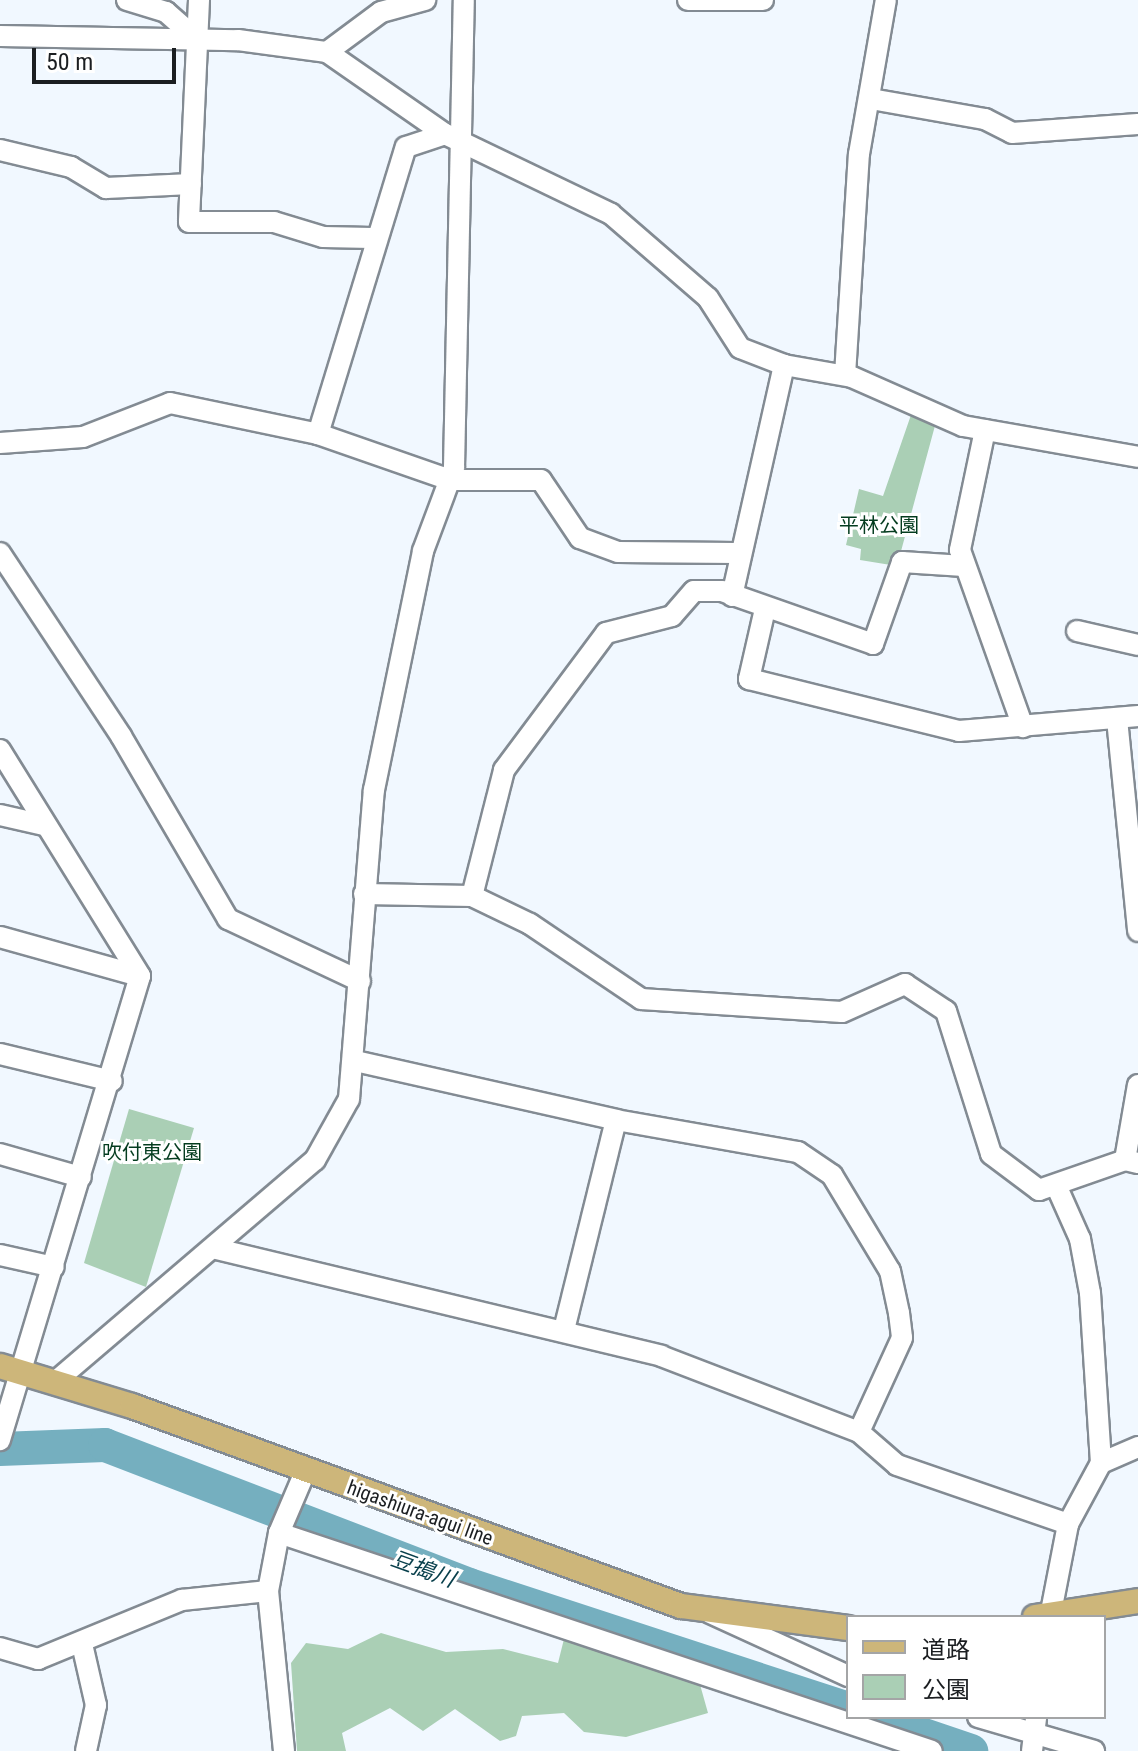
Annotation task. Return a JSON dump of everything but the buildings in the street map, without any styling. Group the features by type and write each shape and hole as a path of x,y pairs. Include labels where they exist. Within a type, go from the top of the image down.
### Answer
{"main road":[{"name":"higashiura-agui line","path":"10,1372 56,1381 303,1479 704,1611 846,1628"},
{"path":"1051,1615 1138,1601"}],"street":[{"path":"127,0 166,12 199,41"},
{"path":"199,0 189,222 274,222 323,237 372,238"},
{"path":"327,52 381,12 425,0"},
{"path":"56,1381 217,1249 330,1141 355,1061 364,894 395,685 423,551 450,480 466,145 464,0"},
{"path":"688,0 763,0"},
{"path":"845,375 859,154 886,0"},
{"path":"0,36 199,41 327,52 445,134 611,214 708,298 740,348 784,365 845,375 985,430 1138,457"},
{"path":"871,99 985,119 1012,133 1138,124"},
{"path":"318,434 372,238 406,147 445,134"},
{"path":"0,150 71,167 106,188 191,184"},
{"path":"732,596 736,553 784,365"},
{"path":"0,443 83,437 170,403 318,434 450,480 541,480 580,538 618,552 736,553"},
{"path":"985,430 963,525 964,566 1023,727"},
{"path":"0,553 121,736 228,919 360,981"},
{"path":"472,896 504,770 606,633 672,616 694,591 732,596 873,644 902,562 964,566"},
{"path":"765,609 749,679 959,731 1138,716"},
{"path":"1077,631 1138,645"},
{"path":"1117,719 1138,931"},
{"path":"0,750 140,976 112,1081 54,1267 10,1372 0,1440"},
{"path":"0,815 44,825"},
{"path":"364,894 472,896 530,924 641,999 842,1012 905,984 946,1011 991,1154 1039,1190 1131,1162 1138,1085"},
{"path":"0,937 140,976"},
{"path":"0,1054 112,1081"},
{"path":"355,1061 616,1120 798,1152 847,1191 890,1271 902,1338 859,1432"},
{"path":"564,1330 616,1120"},
{"path":"0,1154 81,1177"},
{"path":"1045,1615 1068,1524 1101,1463 1092,1306 1080,1239 1056,1185"},
{"path":"217,1249 564,1330 661,1356 859,1432 897,1465 1068,1524"},
{"path":"0,1255 54,1267"},
{"path":"1101,1463 1138,1447"},
{"path":"284,1751 268,1591 279,1533 303,1479"},
{"path":"279,1533 932,1751"},
{"path":"0,1648 38,1659 82,1644 182,1600 268,1591"},
{"path":"704,1611 846,1675"},
{"path":"82,1644 96,1705 86,1751"},
{"path":"985,1719 1094,1751"}],"green space":[{"name":"平林公園","path":"912,412 936,422 897,566 860,560 861,549 846,545 859,489 883,496"},
{"name":"吹付東公園","path":"129,1109 194,1128 146,1287 84,1263"},
{"path":"381,1633 446,1652 503,1649 558,1663 564,1639 699,1681 708,1713 626,1737 584,1732 564,1713 522,1716 516,1736 500,1741 455,1709 423,1731 390,1708 342,1733 346,1751 297,1751 291,1663 306,1643 348,1649"}],"waterway":[{"name":"豆搗川","path":"0,1449 105,1445 469,1585 846,1708"},
{"name":"豆搗川","path":"877,1719 971,1751"}]}
